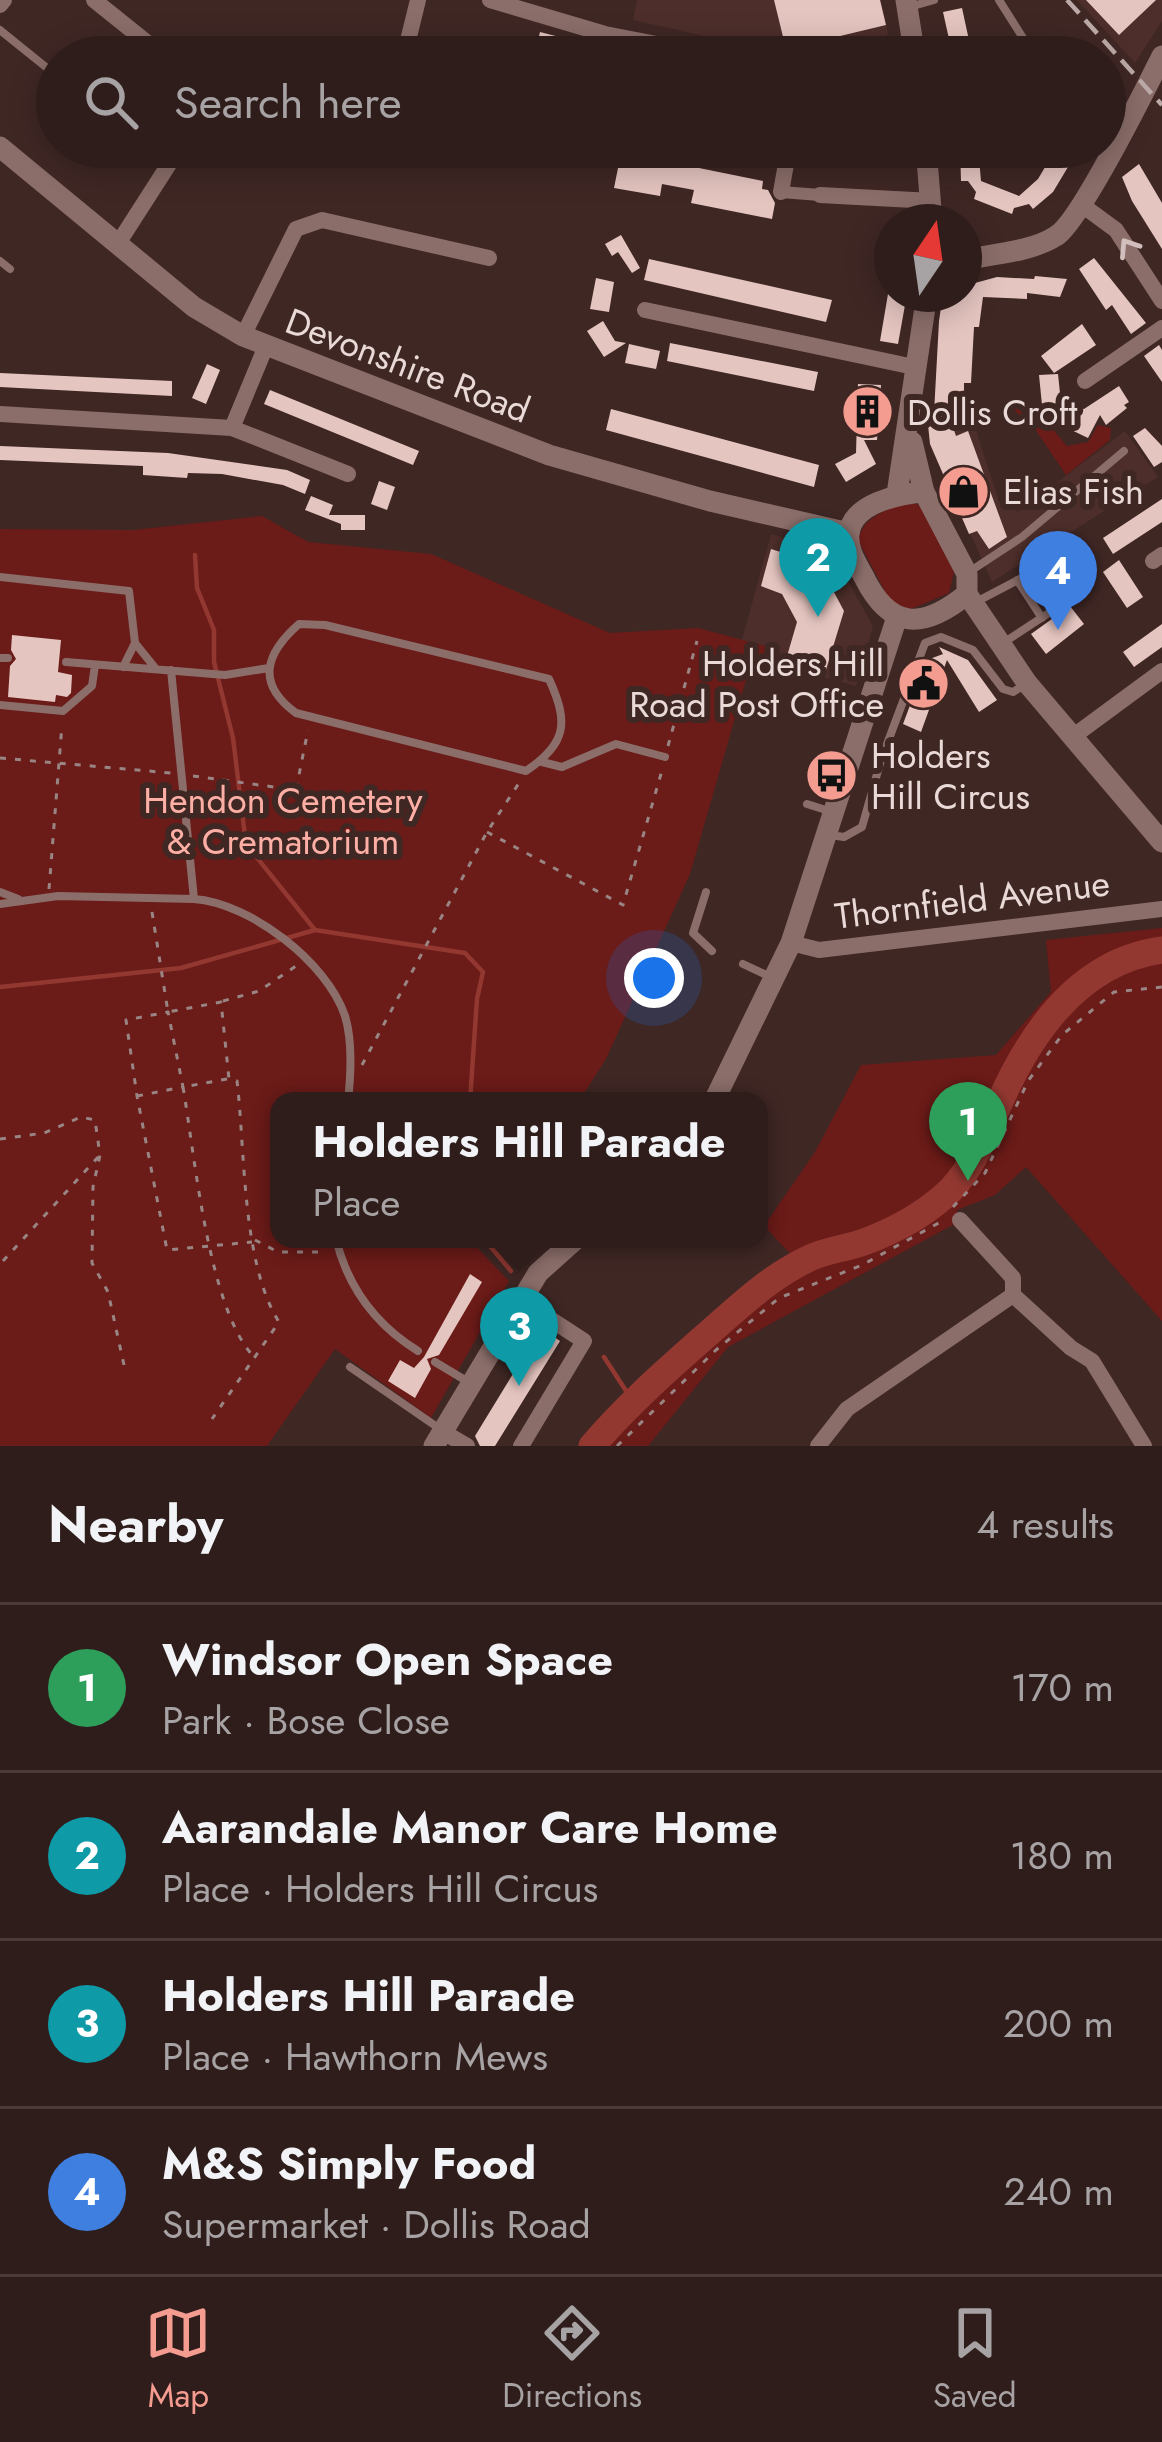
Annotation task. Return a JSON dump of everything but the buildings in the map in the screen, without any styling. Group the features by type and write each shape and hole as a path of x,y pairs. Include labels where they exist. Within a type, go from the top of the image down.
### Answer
{"main road":[{"path":"907,3 912,36"},
{"path":"1126,114 1162,56"},
{"name":"Devonshire Road","path":"0,147 194,307 244,336 550,455 710,501 849,533"},
{"path":"928,168 931,204"},
{"path":"982,256 1059,235 1082,205 1098,168"},
{"path":"897,494 924,312"},
{"path":"907,424 924,492 1000,645 1071,739 1162,842"},
{"path":"924,492 897,494 861,512 849,533 850,549 876,602 897,617 911,620 927,615 969,590"},
{"path":"718,1092 791,943 897,617"},
{"path":"439,1439 538,1273 566,1248"}],"street":[{"path":"94,0 139,36"},
{"path":"409,36 418,0"},
{"path":"490,0 615,36"},
{"path":"119,242 167,168"},
{"path":"785,168 782,192 879,204"},
{"path":"1082,205 1116,230 1162,301"},
{"path":"244,336 296,229 308,222 322,220 489,258"},
{"path":"645,310 914,367"},
{"path":"1085,381 1162,328"},
{"path":"232,428 266,346"},
{"path":"0,414 232,428 348,474"},
{"path":"1071,739 1162,671"},
{"name":"Thornfield Avenue","path":"791,943 820,950 1162,909"},
{"path":"960,1220 1013,1278 1013,1295 1071,1348 1093,1361 1144,1446"},
{"path":"818,1446 847,1409 1013,1295"},
{"path":"521,1300 584,1341 521,1446"},
{"path":"439,1439 467,1446"}],"lane":[{"path":"907,3 934,0"},
{"path":"998,0 1021,36"},
{"path":"0,30 36,59"},
{"path":"0,261 10,269"},
{"path":"969,590 1022,537 1124,451"},
{"path":"969,590 1017,580 1035,571 1049,574 1063,602 1000,645"},
{"path":"0,577 129,591 135,643 156,670"},
{"path":"1017,580 1042,618"},
{"path":"299,624 325,625 549,679 560,702 561,734 556,747 540,761 526,772 296,713 281,703 269,668 280,641 299,624"},
{"path":"807,804 844,837 862,827 881,760 925,644 941,637 973,650 1003,689 1013,692 1027,683"},
{"path":"123,667 135,643"},
{"path":"66,662 226,675 269,668"},
{"path":"0,705 64,711 92,686 95,664"},
{"path":"171,670 194,899"},
{"path":"840,711 865,718"},
{"path":"540,761 562,767 616,744 665,758"},
{"path":"0,892 19,900"},
{"path":"706,892 693,933 712,950"},
{"path":"0,904 49,897 194,899 254,919 304,958 331,989 344,1014 349,1039 349,1092"},
{"path":"742,964 774,979"},
{"path":"339,1248 355,1289 374,1317 418,1351"},
{"path":"435,1362 471,1384"},
{"path":"350,1367 439,1439"}],"path":[{"path":"487,832 623,905 697,641"},
{"path":"49,897 64,711"},
{"path":"350,1087 487,832 526,772"},
{"path":"149,898 211,1246 230,1314 254,1358"},
{"path":"304,958 292,972 259,991 126,1020 167,1250 253,1241 278,1252 340,1252"},
{"path":"617,1446 716,1350 779,1298 862,1265 951,1216 953,1203 986,1174 1028,1081 1063,1034 1114,992 1162,987"},
{"path":"221,1002 229,1079"},
{"path":"137,1096 237,1081 253,1241 265,1296 279,1322 212,1419"},
{"path":"0,1138 44,1133 89,1117 95,1120 100,1155 93,1187 92,1263 108,1292 124,1364"},
{"path":"3,1261 100,1155"}],"shaded area":[{"path":"637,0 881,0 888,33 704,36 633,20"},
{"path":"1077,0 1162,0 1162,21 1135,63 1126,53 1126,36 1110,36"},
{"path":"934,404 969,408 999,502 1018,512 1125,431 1158,477 992,582 930,444"},
{"path":"771,534 831,551 873,626 856,686 765,661 768,647 742,640"}],"green space":[{"path":"1048,407 1049,425 1067,446 1088,442 1098,425 1111,428 1110,440 1066,475 1035,429 1012,408"},
{"path":"909,501 921,506 954,572 949,593 911,609 891,603 859,542 870,520"},
{"name":"Hendon Cemetery & Crematorium","path":"262,516 308,542 431,554 610,633 698,628 769,647 765,661 752,659 690,874 606,1059 585,1092 270,1092 270,1248 478,1248 509,1281 431,1418 335,1349 267,1446 0,1446 0,529 133,530"},
{"path":"1162,928 1162,1321 1026,1167 995,1195 957,1210 958,1222 728,1347 648,1446 582,1446 680,1344 794,1258 768,1230 768,1220 815,1152 861,1065 996,1055 1051,992 1046,940"}],"waterway":[{"path":"195,555 197,588 214,630 214,662 233,738 246,844 315,930"},
{"path":"0,987 181,968 315,930 465,953 483,972 471,1092"},
{"path":"592,1446 664,1373 771,1281 812,1257 895,1228 943,1197 969,1166 1026,1052 1061,1004 1106,969 1162,950"},
{"path":"492,1248 511,1271"},
{"path":"604,1357 632,1400"}],"railway":[{"path":"1067,0 1100,36"},
{"path":"1126,65 1162,105"}],"place":[{"name":"Dollis Croft","path":"868,412"},
{"name":"Elias Fish","path":"964,491"},
{"name":"Aarandale Manor Care Home","path":"818,617"},
{"name":"M&S Simply Food","path":"1058,630"},
{"name":"Holders Hill Road Post Office","path":"923,684"},
{"name":"Holders Hill Circus","path":"832,776"},
{"name":"Windsor Open Space","path":"968,1181"},
{"name":"Holders Hill Parade","path":"519,1386"}]}
